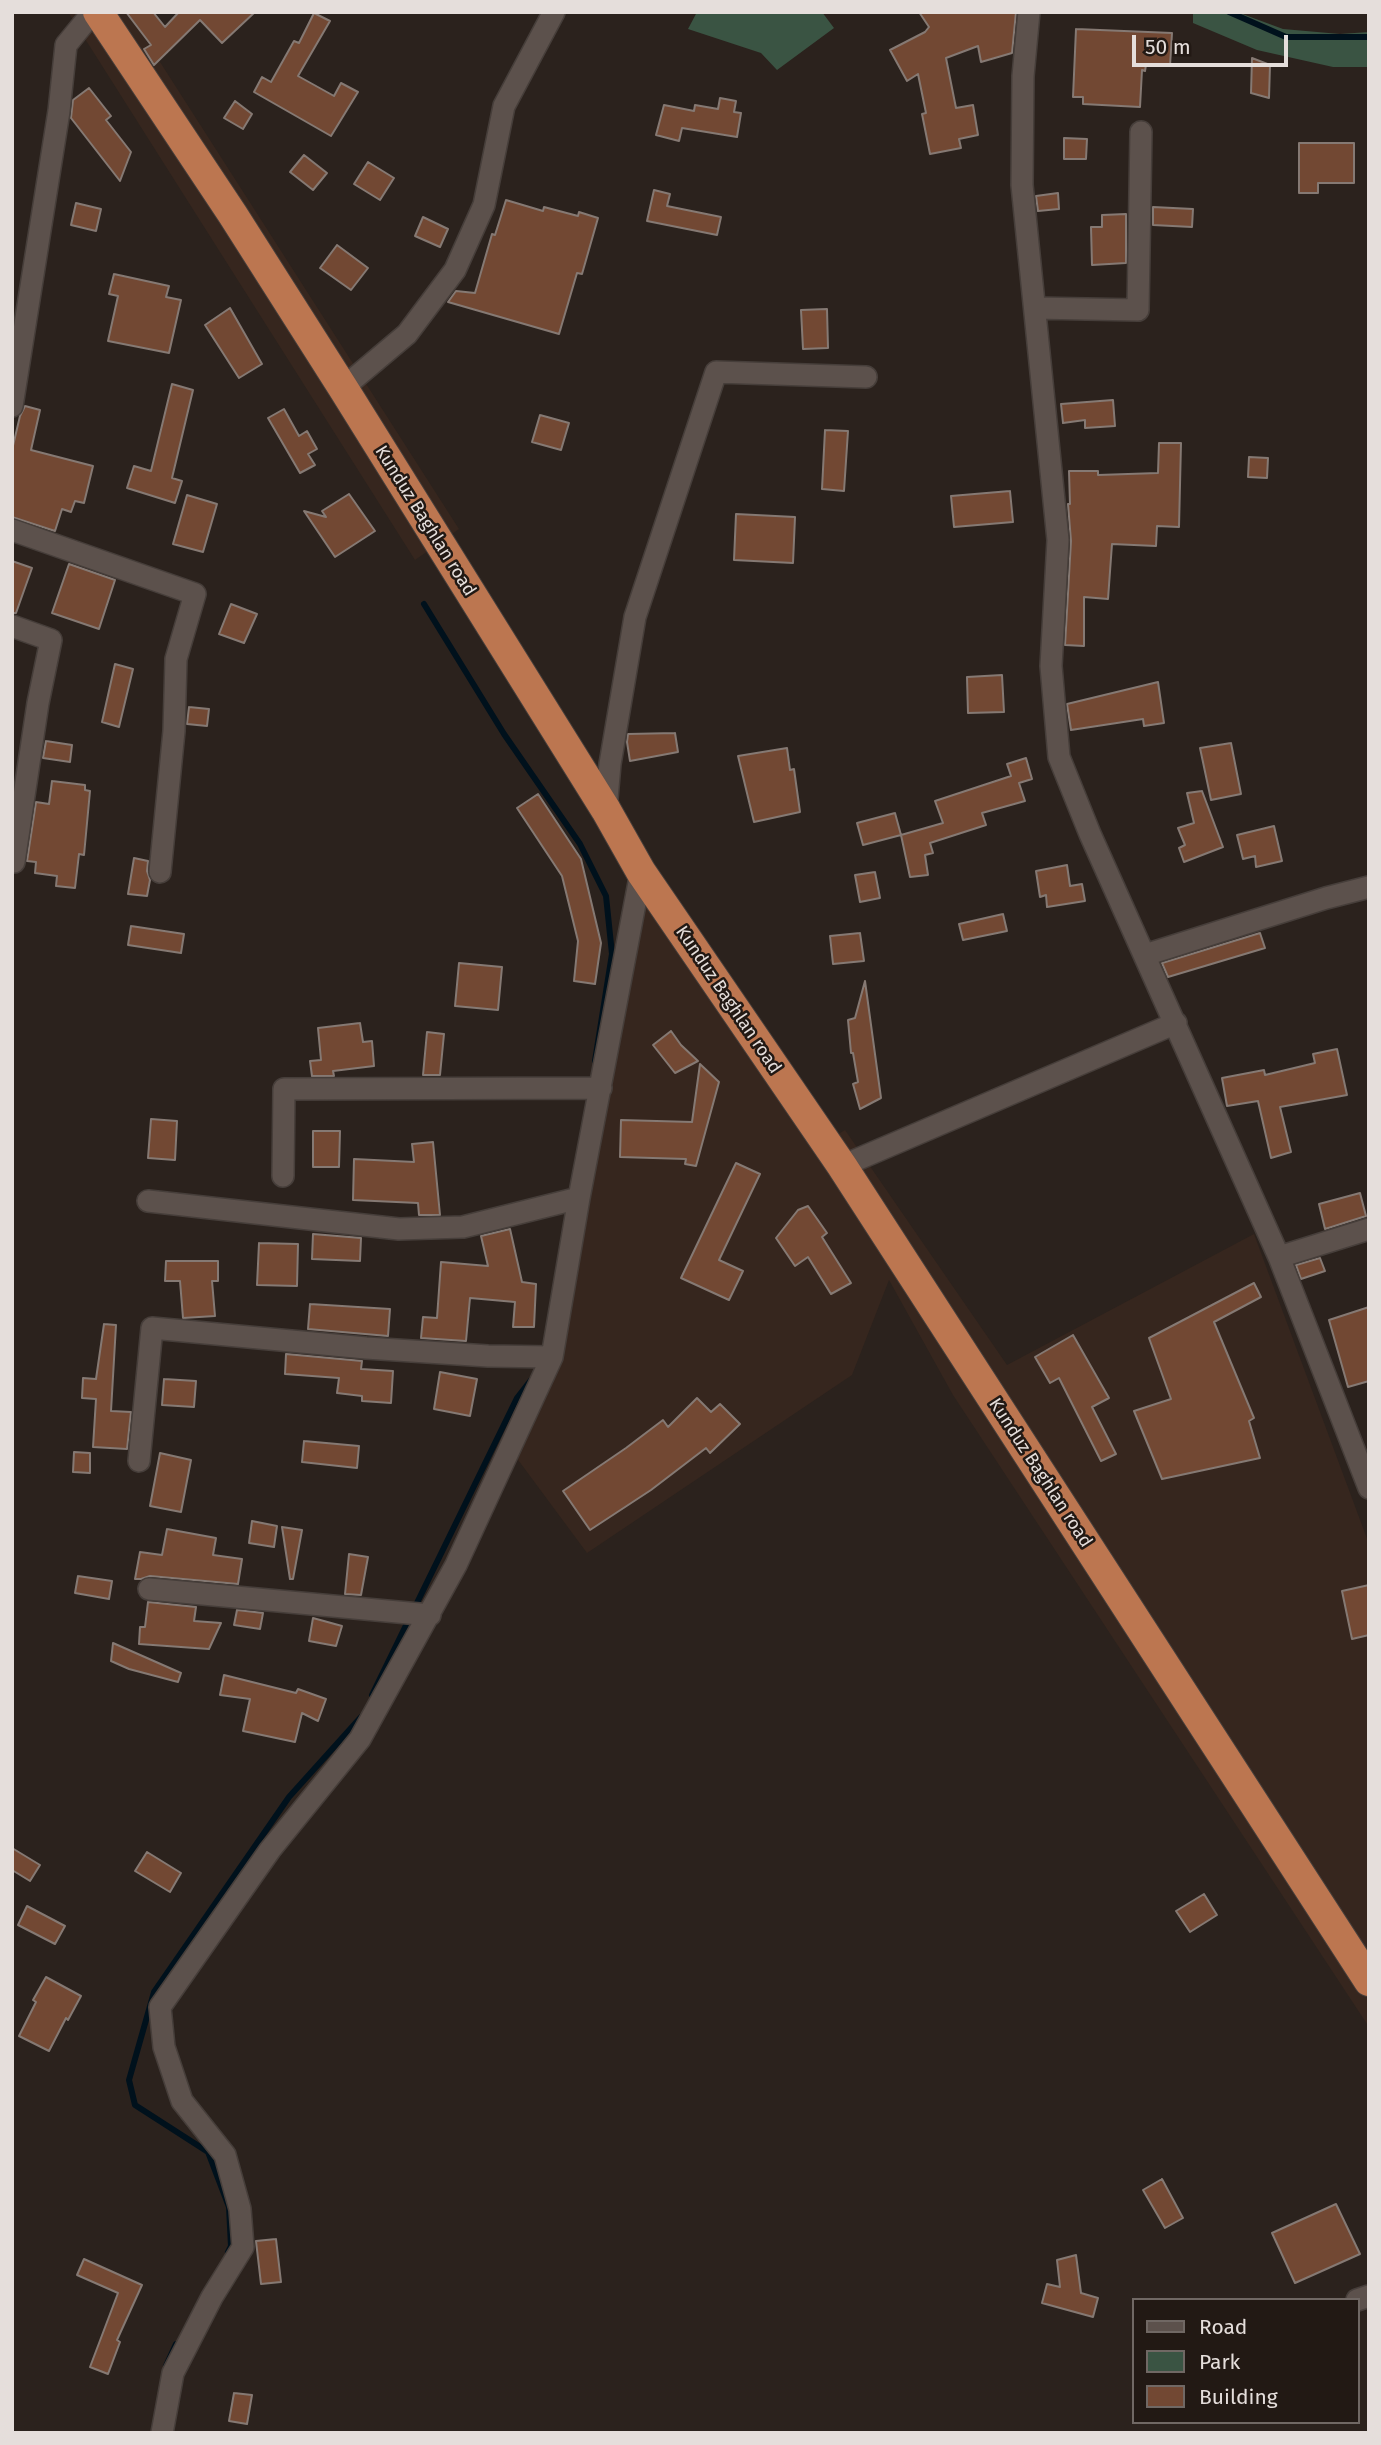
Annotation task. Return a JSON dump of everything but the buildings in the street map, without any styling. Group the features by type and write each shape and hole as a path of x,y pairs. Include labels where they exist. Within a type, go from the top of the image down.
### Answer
{"highway":[{"name":"Kunduz Baghlan road","path":"96,12 233,215 343,388 606,810 641,872 842,1166 1369,1981"}],"street":[{"path":"12,406 59,111 66,45 96,12"},
{"path":"343,388 407,334 455,271 484,205 504,106 554,12"},
{"path":"1028,12 1023,76 1022,185 1058,540 1051,666 1059,757 1090,834 1360,1438 1369,1488"},
{"path":"1035,308 1138,310 1140,132"},
{"path":"606,810 610,764 635,617 716,372 866,377"},
{"path":"12,530 195,594 176,659 174,731 160,872"},
{"path":"12,626 51,640 38,702 14,862"},
{"path":"162,2433 173,2374 212,2297 243,2247 240,2209 225,2155 182,2101 164,2047 160,2007 270,1850 360,1739 457,1565 552,1357 579,1198 641,872"},
{"path":"1145,955 1369,887"},
{"path":"842,1166 1176,1023"},
{"path":"283,1176 284,1089 601,1088"},
{"path":"148,1201 399,1229 463,1227 579,1198"},
{"path":"1279,1257 1369,1230"},
{"path":"139,1461 152,1328 393,1350 552,1357"},
{"path":"149,1590 430,1615"}],"shaded area":[{"path":"68,12 128,12 459,529 415,560"},
{"path":"649,865 832,1138 845,1130 1007,1365 1254,1234 1369,1544 1369,2027 953,1395 889,1280 852,1375 587,1553 510,1449 536,1402"}],"green space":[{"path":"697,12 822,12 834,28 777,70 761,53 688,29"},
{"path":"1193,12 1237,12 1283,29 1340,34 1369,32 1369,67 1333,67 1257,50 1193,23"}],"waterway":[{"path":"1229,12 1286,37 1369,37"},
{"path":"424,604 504,734 580,844 606,896 612,954 595,1061"},
{"path":"372,1695 517,1398 531,1380"},
{"path":"228,2252 231,2246 229,2207 208,2152 135,2105 129,2080 154,1992 289,1797 361,1717"},
{"path":"166,2366 176,2344"}]}
